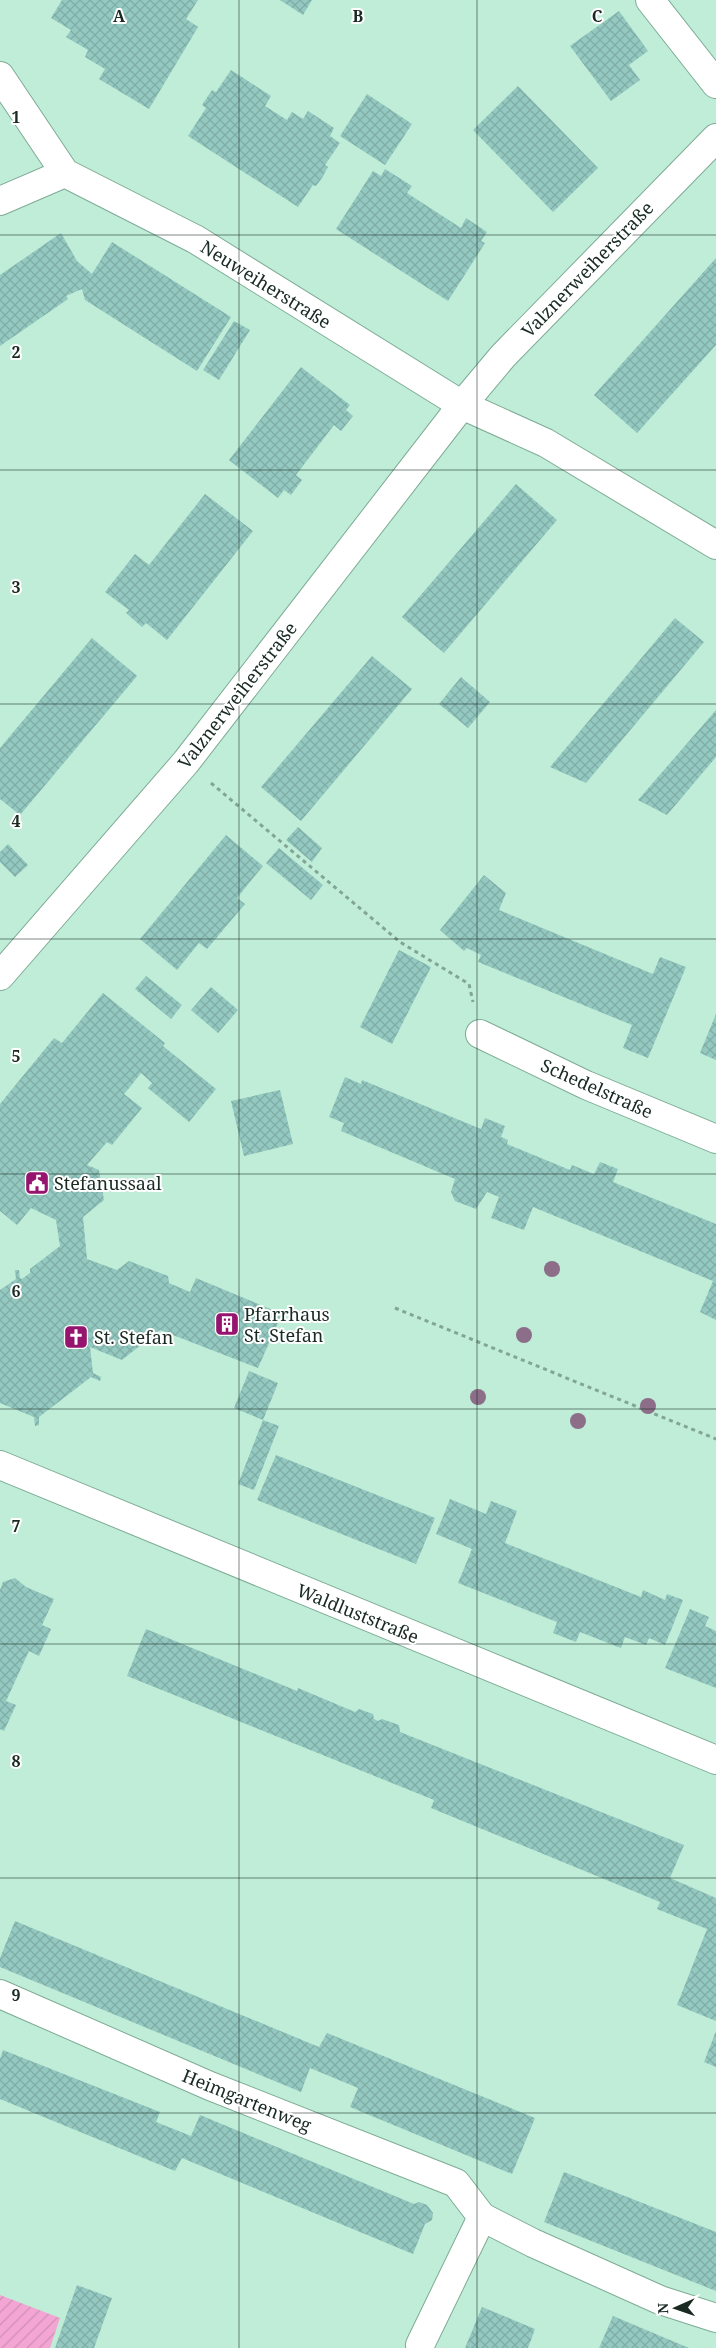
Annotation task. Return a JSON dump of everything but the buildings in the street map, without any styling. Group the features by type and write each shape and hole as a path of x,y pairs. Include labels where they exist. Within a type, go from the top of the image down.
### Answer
{"street":[{"path":"650,0 716,84"},
{"name":"Neuweiherstraße","path":"0,76 65,172 195,239 462,405"},
{"name":"Valznerweiherstraße","path":"0,976 186,762 462,405 503,356 716,138"},
{"path":"0,200 65,172"},
{"path":"462,405 546,443 716,545"},
{"name":"Schedelstraße","path":"480,1034 586,1085 716,1139"},
{"name":"Waldluststraße","path":"2,1469 716,1760"},
{"name":"Heimgartenweg","path":"0,1994 210,2086 456,2183 482,2217 533,2243 660,2300 716,2318"},
{"path":"420,2346 482,2217"}],"path":[{"path":"186,762 400,942 469,984 480,1034"},
{"path":"395,1308 716,1440"}],"shaded area":[{"path":"0,2295 60,2318 50,2348 0,2348"}],"place":[{"name":"Stefanussaal","path":"37,1183"},
{"name":"Pfarrhaus St. Stefan","path":"227,1324"},
{"name":"St. Stefan","path":"76,1337"}]}
